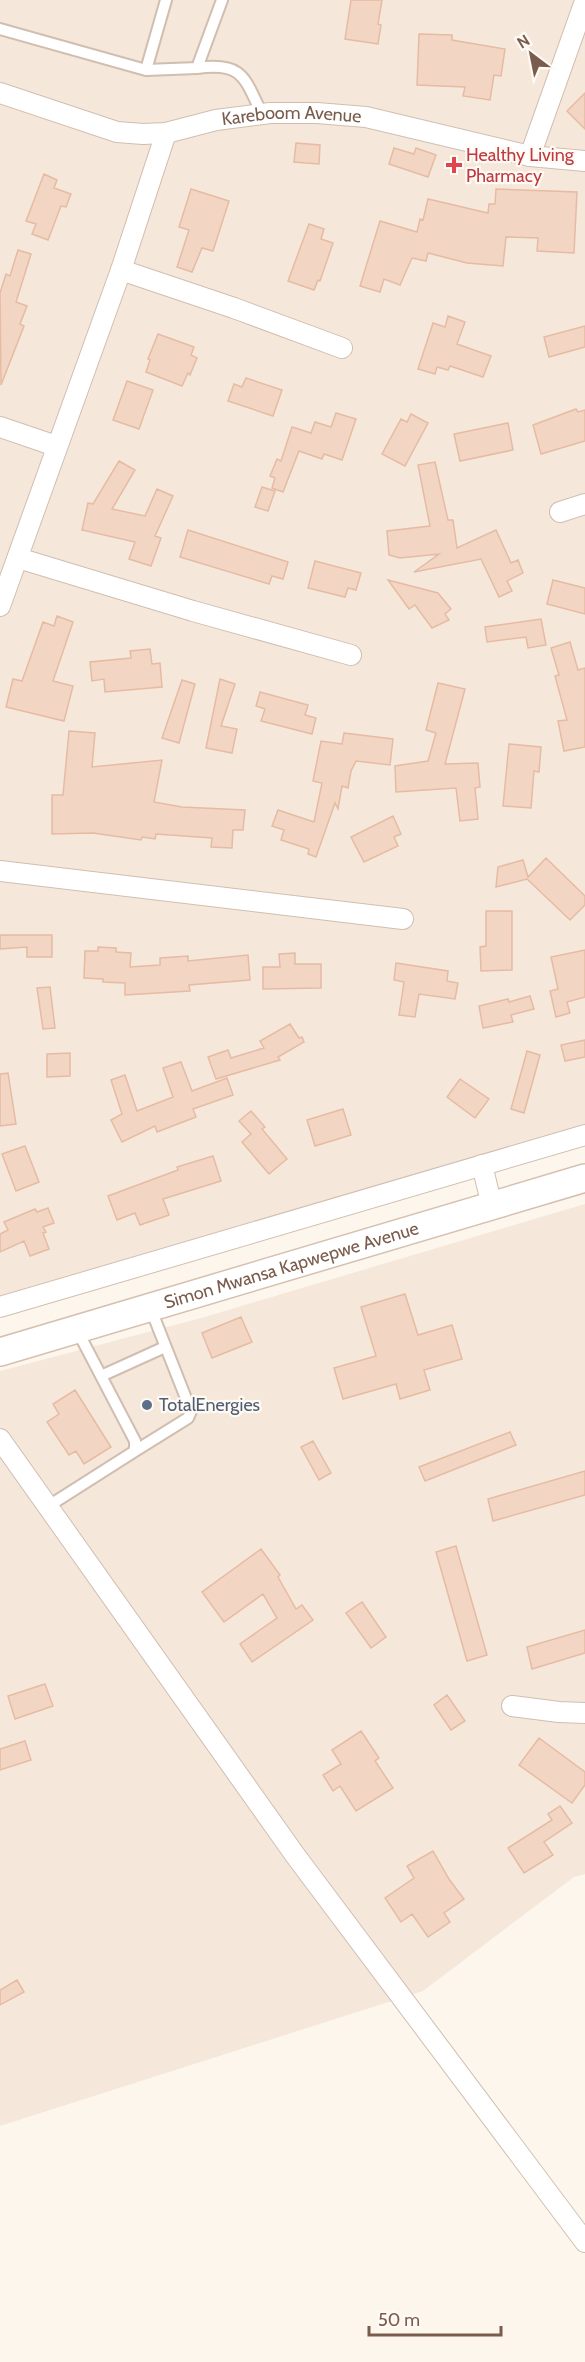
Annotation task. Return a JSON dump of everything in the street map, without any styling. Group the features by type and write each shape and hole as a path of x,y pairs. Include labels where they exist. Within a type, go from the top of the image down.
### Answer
{"main road":[{"name":"Simon Mwansa Kapwepwe Avenue","path":"0,1352 585,1178"}],"street":[{"path":"530,156 585,1"},
{"name":"Kareboom Avenue","path":"0,93 117,132 166,133 216,120 262,114 317,113 366,117 530,156 585,161"},
{"path":"0,606 121,270 166,133"},
{"path":"121,270 342,348"},
{"path":"0,427 56,446"},
{"path":"560,512 585,504"},
{"path":"18,558 193,611 351,655"},
{"path":"0,871 403,919"},
{"path":"0,1307 585,1135"},
{"path":"482,1166 492,1206"},
{"path":"0,1438 302,1864 585,2242"},
{"path":"512,1706 585,1713"}],"lane":[{"path":"146,70 166,0"},
{"path":"197,68 222,0"},
{"path":"0,29 146,70 221,65 242,75 262,114"},
{"path":"47,1507 188,1418 191,1411 150,1307"},
{"path":"77,1329 135,1440 135,1451"},
{"path":"101,1376 165,1347"}],"shaded area":[{"path":"0,0 585,0 585,1130 0,1304"},
{"path":"585,1204 585,1874 574,1877 423,1991 0,2126 0,1371 201,1318"}],"building":[{"path":"351,0 382,0 378,24 381,25 378,44 345,39"},
{"path":"419,34 452,35 452,40 505,49 501,76 494,75 490,100 463,96 465,87 417,85"},
{"path":"585,93 585,129 567,111"},
{"path":"296,143 320,145 319,164 294,162"},
{"path":"394,148 414,154 416,148 436,155 428,177 389,164"},
{"path":"44,174 57,180 54,188 71,194 66,207 61,206 48,240 32,234 36,224 26,221"},
{"path":"191,189 229,201 213,251 202,248 192,272 177,267 189,230 179,227"},
{"path":"496,189 577,192 574,253 537,251 538,238 506,237 503,266 467,263 428,253 426,261 412,258 400,285 384,279 380,292 360,286 380,221 417,232 420,219 423,220 428,199 488,213 489,204 495,204"},
{"path":"309,224 324,229 321,239 333,243 320,281 318,280 314,290 288,281"},
{"path":"18,250 31,254 16,302 27,306 20,324 24,326 1,385 0,293 6,274 10,276"},
{"path":"448,316 465,322 457,344 491,356 483,377 450,366 448,370 437,367 435,374 418,369 433,323 445,327"},
{"path":"585,326 585,347 549,357 544,337"},
{"path":"158,334 194,347 191,355 197,358 190,375 188,373 182,386 146,372 150,360 148,359"},
{"path":"246,378 282,390 273,416 228,401 234,384 242,387"},
{"path":"127,381 153,390 139,429 113,420"},
{"path":"576,409 578,412 585,410 585,441 541,454 533,425"},
{"path":"336,413 356,419 342,460 324,454 322,459 299,451 283,492 272,488 275,478 270,476 277,459 281,461 292,427 311,433 315,422 331,427"},
{"path":"411,414 428,423 405,466 382,454 401,419 407,422"},
{"path":"508,423 513,450 460,461 454,434"},
{"path":"119,461 135,470 112,509 145,516 157,489 173,496 155,536 161,538 151,566 129,559 135,542 82,530 88,503 93,504"},
{"path":"435,462 448,520 453,520 457,548 496,530 511,563 518,560 523,573 507,581 512,591 499,597 481,559 414,572 439,554 400,558 389,555 387,531 430,526 418,465"},
{"path":"262,487 275,491 268,511 255,507"},
{"path":"188,530 288,562 283,579 272,576 269,584 180,557"},
{"path":"315,561 361,573 356,590 348,588 345,597 308,588"},
{"path":"388,580 438,593 451,609 445,614 449,620 432,628 415,605 409,609"},
{"path":"553,580 585,588 585,614 547,604"},
{"path":"57,616 73,622 53,681 73,686 64,721 6,707 13,679 22,681 43,622 54,626"},
{"path":"541,619 546,645 528,648 526,637 487,642 485,627"},
{"path":"570,642 578,670 585,668 585,747 564,751 558,721 567,720 555,676 559,675 551,648"},
{"path":"150,649 152,664 160,663 162,687 105,692 104,679 92,681 90,662 131,658 130,651"},
{"path":"220,679 235,684 221,726 237,729 232,753 206,748"},
{"path":"182,680 195,684 179,743 162,738"},
{"path":"438,683 465,689 445,764 478,763 480,787 475,788 478,819 460,821 456,788 396,792 395,766 428,761 436,733 426,730"},
{"path":"260,692 308,705 305,715 316,718 312,734 261,721 265,709 256,706"},
{"path":"69,731 95,733 92,767 162,760 154,802 182,807 245,810 243,830 233,830 232,848 211,847 212,838 156,834 155,839 142,837 141,840 93,833 52,834 52,795 63,795"},
{"path":"344,733 393,739 390,765 356,761 351,771 348,788 342,786 338,809 335,803 316,857 308,854 309,849 281,840 284,830 272,826 278,810 314,822 322,783 313,781 321,741 342,744"},
{"path":"509,744 541,747 539,772 534,771 531,808 503,806"},
{"path":"393,816 401,834 394,837 398,846 364,862 351,837"},
{"path":"546,858 585,896 585,905 570,920 527,879 496,887 498,867 523,860 528,877"},
{"path":"486,911 512,911 512,970 481,971 480,947 486,946"},
{"path":"0,935 52,935 52,957 27,957 27,947 0,949"},
{"path":"98,947 116,948 116,952 131,953 130,967 160,965 160,958 188,956 188,961 248,955 250,980 189,985 190,991 125,995 125,983 84,978 85,951 98,951"},
{"path":"585,950 585,997 567,1002 570,1013 556,1017 550,991 558,989 551,957"},
{"path":"295,953 295,964 321,964 321,988 263,989 263,967 280,967 279,954"},
{"path":"396,963 448,971 447,981 458,983 455,999 419,994 415,1017 399,1015 404,982 394,980"},
{"path":"50,987 55,1028 43,1029 37,988"},
{"path":"530,996 534,1009 511,1015 513,1022 483,1028 479,1006 508,999 509,1002"},
{"path":"290,1024 304,1042 278,1057 280,1060 216,1079 208,1057 228,1050 231,1058 264,1048 260,1041"},
{"path":"585,1040 585,1057 565,1061 561,1045"},
{"path":"527,1051 540,1055 524,1113 511,1109"},
{"path":"70,1053 70,1076 47,1077 47,1054"},
{"path":"181,1062 192,1091 227,1078 233,1095 193,1109 196,1117 157,1132 155,1126 122,1142 111,1120 122,1114 111,1080 125,1075 137,1111 173,1097 163,1068"},
{"path":"8,1073 16,1124 0,1126 0,1074"},
{"path":"460,1079 489,1099 475,1118 447,1097"},
{"path":"343,1109 351,1135 315,1146 307,1120"},
{"path":"251,1111 265,1127 262,1129 287,1159 269,1174 242,1142 251,1134 239,1121"},
{"path":"25,1146 39,1182 16,1191 2,1154"},
{"path":"213,1156 221,1181 163,1199 169,1215 140,1225 135,1213 117,1220 108,1196 178,1170 177,1167"},
{"path":"48,1208 54,1223 43,1227 49,1249 30,1256 24,1241 0,1252 0,1234 8,1230 4,1222 35,1209 37,1212"},
{"path":"405,1294 418,1335 452,1325 462,1359 424,1370 430,1390 400,1399 396,1384 343,1399 334,1368 376,1356 361,1307"},
{"path":"241,1317 252,1342 212,1358 202,1333"},
{"path":"75,1390 111,1447 84,1464 76,1451 69,1455 47,1422 59,1414 53,1404"},
{"path":"510,1432 516,1445 425,1481 419,1467"},
{"path":"313,1441 331,1473 319,1480 301,1447"},
{"path":"585,1471 585,1495 493,1521 488,1499"},
{"path":"456,1546 487,1655 467,1661 436,1552"},
{"path":"261,1549 280,1575 278,1577 296,1609 302,1605 313,1620 252,1662 240,1644 277,1618 263,1594 224,1622 202,1592"},
{"path":"362,1602 386,1637 371,1648 346,1613"},
{"path":"585,1630 585,1653 532,1669 527,1647"},
{"path":"45,1684 53,1706 15,1719 8,1696"},
{"path":"447,1695 465,1721 451,1730 434,1705"},
{"path":"361,1731 379,1758 375,1761 393,1788 356,1811 340,1786 333,1791 323,1775 341,1764 332,1750"},
{"path":"539,1738 585,1772 585,1785 572,1803 519,1765"},
{"path":"25,1741 31,1760 0,1770 0,1749"},
{"path":"560,1806 572,1823 544,1842 553,1855 524,1873 508,1848 552,1820 548,1814"},
{"path":"433,1851 464,1899 444,1913 450,1922 428,1937 412,1914 401,1922 385,1898 414,1878 407,1866"},
{"path":"17,1980 24,1992 0,2005 0,1990"}],"place":[{"name":"Healthy Living Pharmacy","path":"454,165"},
{"name":"TotalEnergies","path":"147,1405"}]}
